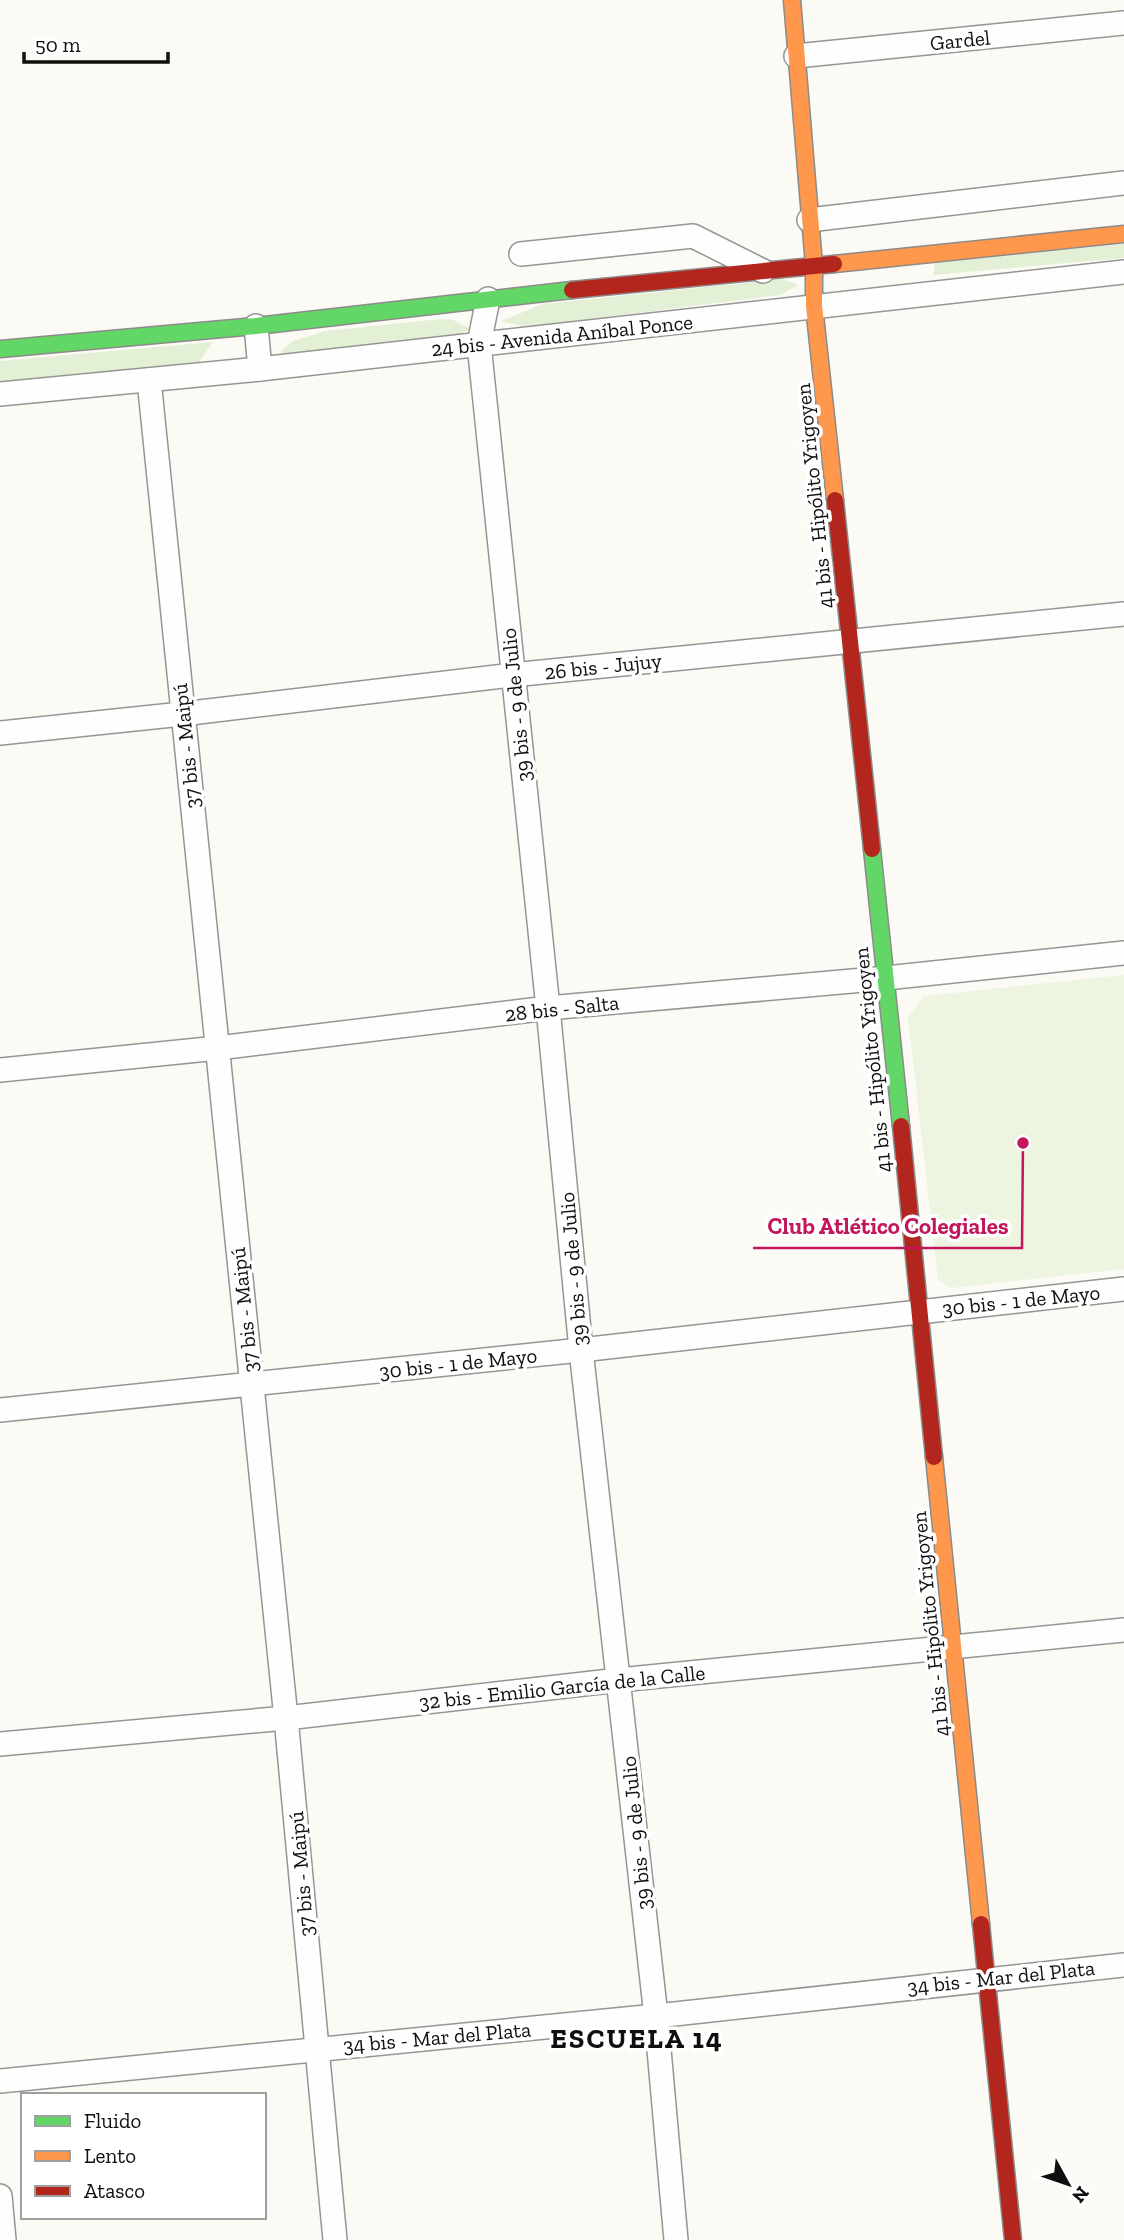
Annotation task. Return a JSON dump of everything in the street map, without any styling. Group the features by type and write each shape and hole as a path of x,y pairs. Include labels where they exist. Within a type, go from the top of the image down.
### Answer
{"street":[{"name":"41 bis - Hipólito Yrigoyen","path":"792,0 814,265 814,306 886,978 1013,2240"},
{"name":"Gardel","path":"796,56 1124,23"},
{"path":"809,220 1124,183"},
{"name":"24 bis - Avenida Aníbal Ponce","path":"0,349 256,326 488,299 1124,234"},
{"path":"521,254 693,236 763,271"},
{"name":"24 bis - Avenida Aníbal Ponce","path":"0,394 260,369 1124,272"},
{"name":"39 bis - 9 de Julio","path":"488,299 479,344 581,1350 656,2016 676,2240"},
{"path":"256,326 260,369"},
{"name":"37 bis - Maipú","path":"149,380 286,1718 335,2240"},
{"name":"26 bis - Jujuy","path":"0,733 512,675 1124,614"},
{"name":"28 bis - Salta","path":"0,1070 218,1048 548,1008 886,978 1124,953"},
{"name":"30 bis - 1 de Mayo","path":"0,1410 581,1350 1124,1289"},
{"name":"32 bis - Emilio García de la Calle","path":"0,1744 286,1718 619,1680 1124,1630"},
{"name":"34 bis - Mar del Plata","path":"0,2081 656,2016 1124,1965"},
{"path":"0,2196 4,2240"}],"green space":[{"path":"1124,244 1124,258 933,275 935,263"},
{"path":"782,279 798,285 780,295 525,327 501,321 543,304"},
{"path":"453,320 471,329 456,335 283,355 281,351 293,341 325,331"},
{"path":"213,342 199,362 0,382 0,361"},
{"path":"1124,975 1124,1269 951,1288 938,1280 908,1017 924,996"}],"traffic: fast":[{"path":"0,349 256,326 572,290"},
{"path":"872,849 901,1126"}],"traffic: slow":[{"path":"792,0 814,265 814,306 835,500"},
{"path":"834,264 1124,234"},
{"path":"934,1457 981,1924"}],"traffic: jam":[{"path":"572,290 834,264"},
{"path":"835,500 872,849"},
{"path":"901,1126 934,1457"},
{"path":"981,1924 1013,2240"}],"place":[{"name":"Club Atlético Colegiales","path":"1023,1143"}],"district":[{"name":"ESCUELA 14","path":"637,2038"}]}
